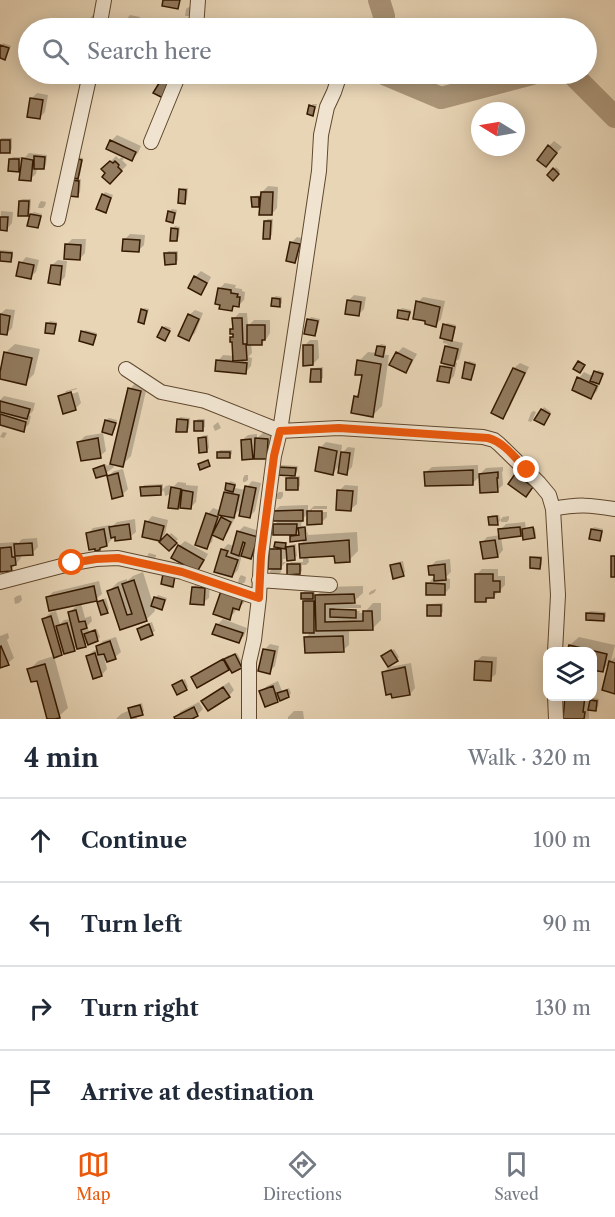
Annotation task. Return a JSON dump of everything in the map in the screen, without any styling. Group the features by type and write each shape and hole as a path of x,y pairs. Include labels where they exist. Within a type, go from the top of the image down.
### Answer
{"street":[{"path":"101,18 104,0"},
{"path":"197,18 198,0"},
{"path":"58,219 88,84"},
{"path":"151,142 175,84"},
{"path":"249,719 249,662 254,640 261,556 273,467 319,171 321,135 327,107 337,84"},
{"path":"126,369 161,392 205,401 280,431 339,428 483,437 494,440 505,448 549,495 553,509 558,595 555,647"},
{"path":"553,509 573,505 594,505 615,509"},
{"path":"0,582 72,563 118,558 182,572 259,598"},
{"path":"259,580 330,585"},
{"path":"555,701 556,719"}],"building":[{"path":"163,0 180,0 178,9 162,6"},
{"path":"0,45 9,48 5,60 0,58"},
{"path":"158,84 171,84 163,98 153,93"},
{"path":"30,98 43,100 40,119 27,117"},
{"path":"309,105 315,107 313,116 307,114"},
{"path":"0,140 10,140 10,153 0,153"},
{"path":"110,140 136,152 132,161 106,149"},
{"path":"548,145 557,153 546,167 537,160"},
{"path":"34,156 45,157 44,169 34,169"},
{"path":"22,158 33,160 31,181 19,180"},
{"path":"74,158 82,160 78,179 70,177"},
{"path":"9,159 19,159 19,172 8,171"},
{"path":"110,161 113,163 115,161 122,171 110,184 102,177 105,173 101,169"},
{"path":"553,168 559,174 553,181 547,175"},
{"path":"70,180 79,181 78,197 69,196"},
{"path":"179,189 186,190 185,204 178,203"},
{"path":"261,192 273,192 272,215 259,215"},
{"path":"102,194 111,198 106,213 96,209"},
{"path":"251,197 259,197 259,207 252,207"},
{"path":"19,201 29,201 28,216 18,216"},
{"path":"168,211 175,213 173,223 166,221"},
{"path":"30,214 41,216 38,228 27,226"},
{"path":"0,217 8,217 7,231 0,230"},
{"path":"264,221 271,221 270,239 263,239"},
{"path":"171,228 178,229 177,241 170,241"},
{"path":"123,239 140,240 139,252 122,251"},
{"path":"290,242 300,244 295,263 286,261"},
{"path":"65,244 81,245 80,260 64,259"},
{"path":"0,252 12,253 11,262 0,261"},
{"path":"164,253 176,253 176,264 165,265"},
{"path":"19,262 34,265 31,279 16,276"},
{"path":"51,265 62,266 60,285 48,283"},
{"path":"194,276 207,283 201,295 188,288"},
{"path":"218,288 231,290 231,293 238,294 239,307 233,306 232,311 219,309 220,305 215,304"},
{"path":"272,298 280,299 280,307 271,306"},
{"path":"347,300 361,302 359,316 345,314"},
{"path":"416,301 440,307 436,327 425,324 425,321 413,319"},
{"path":"141,309 147,311 144,324 138,322"},
{"path":"398,310 410,312 408,320 397,318"},
{"path":"0,314 10,316 7,335 0,334"},
{"path":"188,314 199,319 189,341 178,336"},
{"path":"232,318 242,318 243,344 246,344 247,360 233,361 232,342 230,342 230,337 233,337 233,334 230,334 230,329 233,329"},
{"path":"307,319 318,321 315,336 304,334"},
{"path":"46,323 56,324 54,334 45,333"},
{"path":"443,324 455,327 452,341 440,338"},
{"path":"247,325 265,325 265,340 262,340 262,345 247,345"},
{"path":"162,327 170,331 165,341 157,337"},
{"path":"81,331 96,335 93,345 79,341"},
{"path":"303,345 313,345 313,365 303,366"},
{"path":"377,346 385,347 383,357 375,355"},
{"path":"445,346 458,349 454,366 441,363"},
{"path":"4,352 32,358 26,385 0,379"},
{"path":"396,352 412,360 406,373 389,365"},
{"path":"216,360 247,363 246,374 215,371"},
{"path":"357,360 381,364 373,417 351,413 354,396 358,397 362,375 355,375"},
{"path":"578,361 585,365 580,373 573,369"},
{"path":"465,362 475,365 471,380 462,378"},
{"path":"440,366 452,368 449,383 437,381"},
{"path":"513,368 525,373 503,419 491,413"},
{"path":"311,369 321,369 321,382 310,382"},
{"path":"594,371 603,374 599,384 590,381"},
{"path":"577,377 597,386 591,399 572,390"},
{"path":"128,388 141,391 123,467 110,464"},
{"path":"71,392 76,410 63,414 58,396"},
{"path":"0,401 30,409 27,419 0,412"},
{"path":"541,409 550,414 544,425 534,420"},
{"path":"0,414 26,422 24,432 0,425"},
{"path":"177,419 188,420 187,432 176,432"},
{"path":"105,420 116,423 112,435 102,432"},
{"path":"194,421 203,421 203,431 194,431"},
{"path":"206,437 207,452 199,453 198,438"},
{"path":"98,438 101,458 81,461 77,442"},
{"path":"255,438 268,439 267,459 254,459"},
{"path":"251,439 253,459 242,460 241,440"},
{"path":"319,447 337,451 333,475 315,471"},
{"path":"217,452 230,452 230,458 217,458"},
{"path":"341,452 350,453 347,475 338,473"},
{"path":"208,460 210,466 200,470 198,464"},
{"path":"104,465 107,475 96,478 93,469"},
{"path":"277,467 296,468 295,476 276,475"},
{"path":"473,470 473,485 425,486 424,472"},
{"path":"498,472 498,492 480,493 479,474"},
{"path":"118,473 123,496 112,499 107,476"},
{"path":"515,474 533,487 526,497 508,484"},
{"path":"286,478 298,478 298,490 286,490"},
{"path":"226,483 235,485 233,492 225,490"},
{"path":"161,486 161,495 141,496 140,487"},
{"path":"245,486 256,488 250,518 239,516"},
{"path":"171,487 181,489 178,509 168,508"},
{"path":"182,490 193,492 191,509 180,508"},
{"path":"337,490 353,491 351,511 336,510"},
{"path":"224,492 239,495 234,518 218,515"},
{"path":"303,510 303,521 273,521 273,511"},
{"path":"307,511 322,511 322,524 307,525"},
{"path":"206,513 218,517 207,549 195,545"},
{"path":"497,516 498,525 489,525 488,517"},
{"path":"221,517 231,522 223,540 212,535"},
{"path":"145,521 164,526 160,541 142,537"},
{"path":"129,524 131,539 115,541 115,537 111,538 109,527"},
{"path":"273,524 297,524 296,535 273,535"},
{"path":"305,527 306,540 290,542 290,536 299,535 298,528"},
{"path":"520,527 521,536 499,539 498,529"},
{"path":"533,527 535,538 523,540 522,529"},
{"path":"104,529 107,546 100,550 89,550 86,533"},
{"path":"591,529 602,531 600,541 589,539"},
{"path":"237,531 258,537 251,559 241,556 245,543 243,542 239,556 231,553"},
{"path":"167,534 177,543 169,551 159,542"},
{"path":"349,540 350,562 335,563 334,556 300,558 299,544"},
{"path":"495,540 498,557 483,559 480,542"},
{"path":"275,542 286,543 285,549 274,547"},
{"path":"32,543 33,555 15,556 14,544"},
{"path":"178,545 204,560 197,572 171,558"},
{"path":"294,546 295,560 287,561 286,547"},
{"path":"11,547 16,565 11,566 12,571 0,572 0,548"},
{"path":"221,549 228,551 226,556 238,560 232,577 214,572"},
{"path":"269,549 281,549 281,569 268,569"},
{"path":"611,556 615,556 615,577 611,577"},
{"path":"530,557 541,558 540,569 530,568"},
{"path":"400,563 404,576 393,579 390,565"},
{"path":"287,564 300,564 300,574 287,575"},
{"path":"445,564 446,580 434,581 434,575 429,575 428,566"},
{"path":"163,574 175,576 173,587 161,584"},
{"path":"475,574 493,574 493,581 500,581 500,592 494,592 494,598 486,598 486,602 475,602"},
{"path":"134,580 147,621 120,630 107,591 118,587 127,615 132,614 122,584"},
{"path":"426,583 445,584 445,595 426,595"},
{"path":"94,586 97,601 49,611 46,597"},
{"path":"192,587 205,588 204,605 190,604"},
{"path":"221,591 243,598 239,610 233,608 230,620 213,614"},
{"path":"301,593 313,593 313,599 301,599"},
{"path":"354,594 355,603 325,604 325,622 363,621 363,611 372,611 373,630 316,631 315,595"},
{"path":"154,597 165,600 162,610 151,606"},
{"path":"103,600 108,613 101,615 97,602"},
{"path":"303,601 314,601 314,633 303,633"},
{"path":"427,605 441,605 441,616 427,616"},
{"path":"330,609 356,610 356,618 330,617"},
{"path":"76,610 79,622 85,621 87,628 81,630 86,647 77,649 68,612"},
{"path":"586,613 604,614 604,621 586,620"},
{"path":"51,616 62,655 54,658 42,619"},
{"path":"67,623 75,651 64,654 56,626"},
{"path":"149,624 153,635 141,640 137,629"},
{"path":"216,624 243,633 239,643 212,634"},
{"path":"95,630 98,641 88,645 84,634"},
{"path":"343,636 344,652 305,653 304,637"},
{"path":"110,641 116,659 107,662 104,654 98,655 96,646"},
{"path":"0,647 9,665 0,668"},
{"path":"263,649 275,651 270,674 258,671"},
{"path":"391,650 398,661 388,667 381,656"},
{"path":"597,652 607,654 603,672 597,671"},
{"path":"95,653 102,676 93,679 86,656"},
{"path":"235,654 242,668 232,673 224,659"},
{"path":"223,659 229,670 197,688 191,677"},
{"path":"475,661 492,662 491,681 474,680"},
{"path":"609,661 615,663 615,694 602,690"},
{"path":"45,664 60,718 47,719 37,681 31,682 27,669"},
{"path":"405,667 410,695 392,698 391,694 386,695 382,672"},
{"path":"182,680 187,690 177,695 172,685"},
{"path":"273,686 278,702 265,707 259,691"},
{"path":"223,687 230,697 208,711 201,701"},
{"path":"287,690 289,697 280,701 277,693"},
{"path":"565,701 584,701 584,719 563,719"},
{"path":"590,701 597,701 596,711 588,710"},
{"path":"140,705 143,715 131,718 128,708"},
{"path":"194,707 198,716 192,719 175,719 174,717"}],"waterway":[{"path":"379,0 384,18"},
{"path":"408,84 441,98 494,84"},
{"path":"582,84 615,117"}],"route":[{"path":"72,563 118,558 182,572 259,598 261,556 274,456 280,431 339,428 488,438 499,444 527,470"}]}
